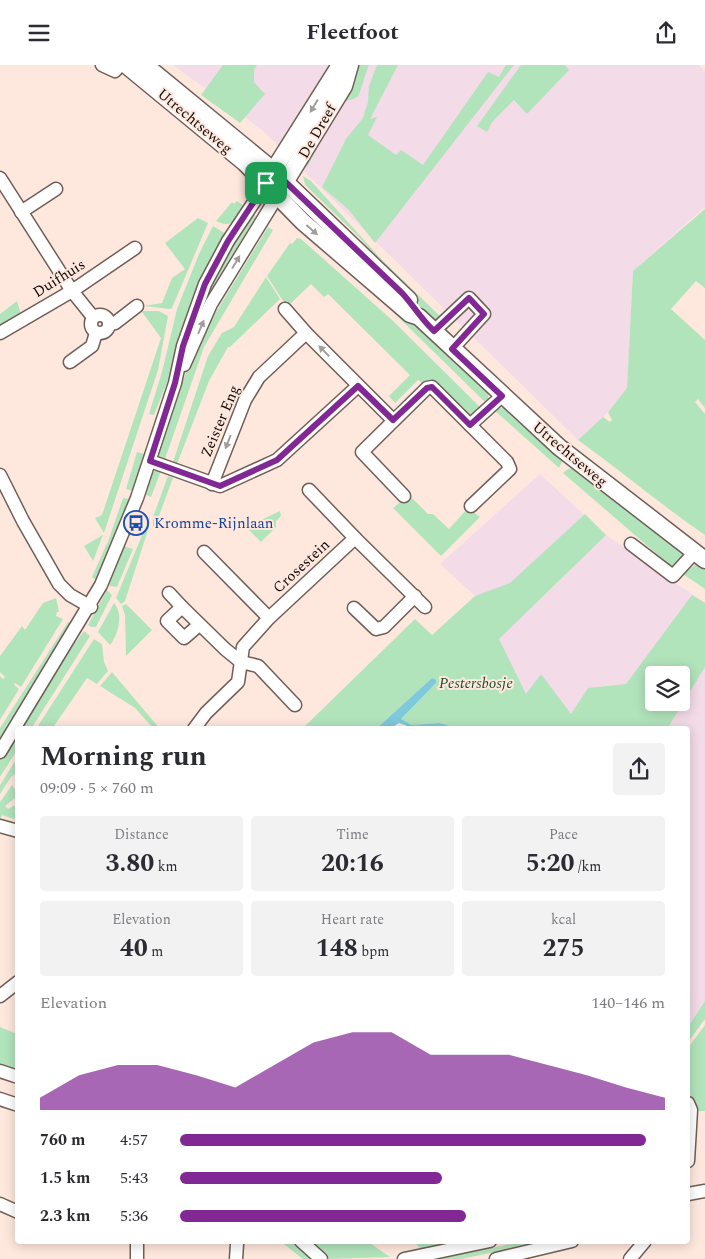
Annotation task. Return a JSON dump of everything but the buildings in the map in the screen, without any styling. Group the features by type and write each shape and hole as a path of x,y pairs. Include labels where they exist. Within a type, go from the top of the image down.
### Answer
{"main road":[{"name":"Utrechtseweg","path":"126,65 245,163 276,183"},
{"name":"Utrechtseweg","path":"145,65 402,293 414,306 419,317 559,447 700,556"},
{"name":"De Dreef","path":"276,183 340,65"},
{"name":"De Dreef","path":"276,183 344,86 350,65"}],"street":[{"path":"102,65 115,71 120,65"},
{"path":"0,178 72,291 94,317"},
{"path":"16,726 90,607 117,551 205,301 216,261 276,183"},
{"path":"205,301 276,183"},
{"path":"22,212 56,189"},
{"name":"Duifhuis","path":"0,333 72,291 135,248"},
{"path":"434,331 469,298 484,314 452,349"},
{"path":"109,324 115,323 137,306"},
{"path":"285,309 306,333 393,420"},
{"path":"94,317 102,315 107,318 109,324 105,332 96,333"},
{"path":"94,317 90,326 96,333"},
{"path":"70,362 92,346 96,333"},
{"name":"Zeister Eng","path":"216,485 244,400 259,377 306,333"},
{"path":"150,461 216,485 277,460 358,386"},
{"path":"404,496 362,452 427,388 432,387 507,462 510,469 471,506"},
{"path":"470,425 502,396"},
{"path":"0,475 23,521 59,584 70,595 90,607"},
{"path":"309,490 425,607"},
{"name":"Crosestein","path":"196,726 206,713 238,682 244,647 269,619 355,538"},
{"name":"Utrechtseweg","path":"631,544 673,576 700,556"},
{"path":"204,551 269,619"},
{"path":"169,593 200,625 241,662 258,667 296,705"},
{"path":"354,609 376,629 384,627 415,596"},
{"path":"182,607 167,621 184,638 200,625"},
{"path":"0,752 15,728"},
{"path":"0,826 15,830"},
{"path":"0,995 15,984"},
{"path":"0,1071 15,1076"},
{"path":"0,1099 15,1104"},
{"path":"690,1194 705,1191"},
{"path":"0,1204 15,1210"},
{"path":"136,1259 137,1244"},
{"path":"236,1259 237,1244"},
{"path":"304,1244 321,1259"},
{"path":"404,1259 476,1244"},
{"path":"496,1259 559,1244"},
{"path":"630,1259 642,1244"}],"shaded area":[{"path":"173,65 699,65 705,72 705,207 633,271 627,389 603,417 578,440 262,130"},
{"path":"540,474 606,535 705,603 705,1001 690,1024 690,726 550,726 534,711 475,596 440,564"}],"green space":[{"path":"223,65 257,65 254,70 254,82 265,94 240,123 201,95"},
{"path":"355,65 369,65 359,95 343,102 343,97 308,166 303,164"},
{"path":"377,65 398,65 370,119 377,117 368,135 396,155 401,150 423,165 488,72 499,77 506,65 514,65 375,243 349,210 322,187 346,139 363,118 368,102 369,86"},
{"path":"521,65 565,65 569,70 527,114 514,100 492,122 487,132 477,126"},
{"path":"303,176 311,181 382,260 442,318 435,320 430,318 359,237 305,185"},
{"path":"237,201 246,207 237,219 230,224 216,221 232,202 234,204"},
{"path":"705,209 705,288 696,281 671,309 705,340 705,408 698,399 695,402 705,414 705,535 578,440 603,417 610,422 612,420 608,412 627,388 633,271"},
{"path":"251,212 256,216 209,297 208,295 218,272 219,260"},
{"path":"198,218 208,223 172,308 144,306 162,303 172,278 185,269 165,243"},
{"path":"292,221 378,289 489,392 487,404 392,311"},
{"path":"213,226 226,234 154,415 149,414 162,372 177,309 199,254"},
{"path":"268,227 273,230 204,347 164,462 158,455 176,397 202,335"},
{"path":"297,238 301,239 392,320 482,409 474,415 467,414 418,380 395,403 389,396 410,375 328,294 324,297 311,284 287,307 267,276 290,243 292,244"},
{"path":"266,277 280,299 228,347 209,381 177,464 173,462 208,356 222,333 234,327"},
{"path":"17,301 21,315 0,327 0,314"},
{"path":"143,311 159,311 168,316 158,370 104,533 95,518 102,515 161,338"},
{"path":"505,407 563,460 559,468 494,410"},
{"path":"137,452 145,454 133,491 126,489"},
{"path":"574,468 683,553 680,561 672,567 563,473 568,469"},
{"path":"156,470 161,471 151,497 146,495 151,474"},
{"path":"168,476 173,478 156,524 158,525 157,530 153,528 153,517"},
{"path":"409,495 428,514 433,514 449,529 468,508 480,517 441,556 393,508"},
{"path":"123,498 130,499 96,580 92,577 109,539"},
{"path":"280,511 281,516 276,521 276,527 261,542 246,527"},
{"name":"Pestersbosje","path":"585,514 606,535 499,639 526,694 541,674 571,714 588,688 626,684 692,595 705,603 705,667 690,691 690,666 645,666 645,711 678,711 669,726 450,726 440,723 412,725 401,719 436,683 432,678 379,726 305,726 415,619 432,635 475,596 510,583"},
{"path":"150,516 149,527 125,601 121,604 116,598"},
{"path":"103,535 93,561 84,546"},
{"path":"124,546 133,549 117,587 109,586"},
{"path":"696,564 705,567 705,589 683,574"},
{"path":"107,590 112,595 96,627 92,627 88,625"},
{"path":"56,598 59,612 57,612 56,616 63,619 21,687 15,683 14,685 19,689 0,720 0,676 3,679 5,677 0,672 0,656 22,626 25,630 43,603"},
{"path":"114,603 119,613 119,624 110,645 98,632"},
{"path":"126,604 152,630 126,656 125,615 122,606"},
{"path":"68,622 71,623 0,741 0,728"},
{"path":"84,631 90,636 33,726 22,726 62,661"},
{"path":"94,639 102,644 104,662 108,671 97,684 87,678 54,726 38,726"},
{"path":"112,672 157,726 151,726 135,708 100,686"},
{"path":"15,736 15,753 0,777 0,760"},
{"path":"15,761 15,774 11,777 0,794 0,785"},
{"path":"12,785 15,789 15,798 5,806 8,809 15,805 15,819 2,815 0,821 0,802"},
{"path":"705,1001 705,1019 690,1039 690,1024"},
{"path":"705,1025 705,1111 696,1111 690,1101 690,1045"},
{"path":"0,1027 15,1033 15,1071 0,1065"},
{"path":"284,1244 294,1244 312,1259 303,1259"},
{"path":"312,1244 371,1244 390,1257 330,1259"},
{"path":"416,1244 444,1244 421,1249"},
{"path":"512,1244 534,1244 461,1259 436,1259"}],"water":[{"path":"432,678 436,680 436,683 401,719 412,725 440,723 450,726 407,726 399,723 394,726 379,726"}],"place":[{"name":"Kromme-Rijnlaan","path":"136,523"}],"route":[{"path":"274,171 402,293 414,306 419,317 434,331 469,298 484,314 452,349 502,396 470,425 432,387 427,388 393,420 358,386 277,460 220,486 150,461 175,383 183,346 205,284 228,241 266,183 274,171"}]}
